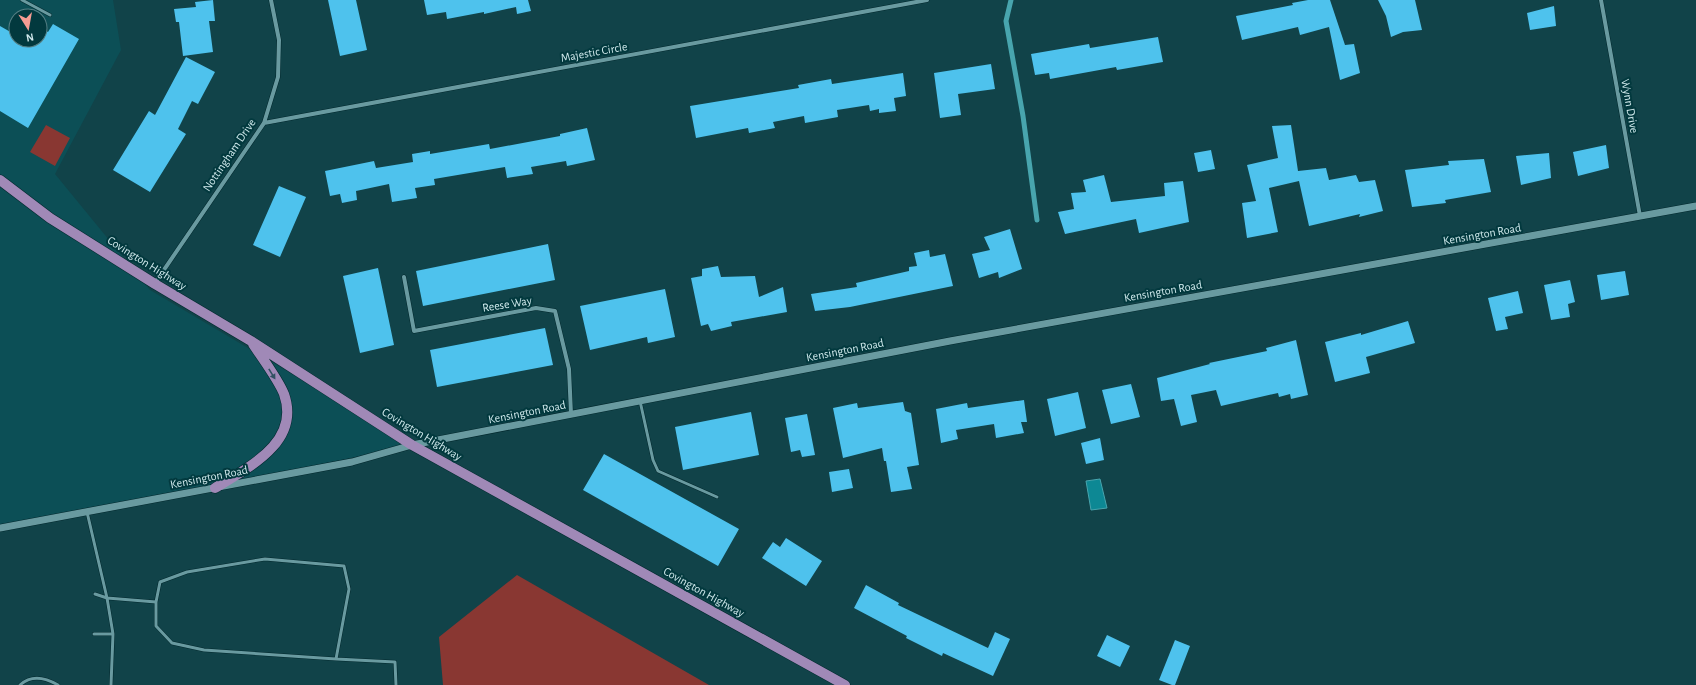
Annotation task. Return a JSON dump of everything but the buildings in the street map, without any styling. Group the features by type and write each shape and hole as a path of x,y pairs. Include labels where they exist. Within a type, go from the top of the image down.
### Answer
{"main road":[{"name":"Covington Highway","path":"0,180 50,218 155,284 251,341 412,445 845,685"},
{"path":"215,488 247,468 273,448 282,436 286,426 288,409 283,392 251,341"}],"street":[{"name":"Nottingham Drive","path":"155,284 264,122 278,77 279,40 272,0"},
{"name":"Majestic Circle","path":"264,122 927,0"},
{"name":"Wynn Drive","path":"1601,0 1640,216"},
{"name":"Kensington Road","path":"0,528 352,462 412,445 950,341 1696,206"},
{"name":"Reese Way","path":"404,277 414,331 536,308 555,311 569,369 571,414"}],"lane":[{"path":"22,0 50,15"},
{"path":"640,401 652,453 658,470 670,477 717,497"},
{"path":"87,512 107,598 113,634 111,685"},
{"path":"336,659 349,589 344,566 266,559 187,572 160,582 156,602 156,626 172,643 204,650 336,659 395,662 396,685"},
{"path":"95,594 107,598 156,602"},
{"path":"94,634 113,634"},
{"path":"20,685 36,678 48,680 58,685"}],"shaded area":[{"path":"0,0 113,0 121,50 55,174 150,290 412,445 0,532"},
{"path":"46,125 70,138 55,166 30,152"},
{"path":"1100,479 1107,508 1091,510 1086,481"},
{"path":"517,575 709,685 443,685 439,637"}],"waterway":[{"path":"1011,0 1006,21 1023,116 1037,220"}]}
